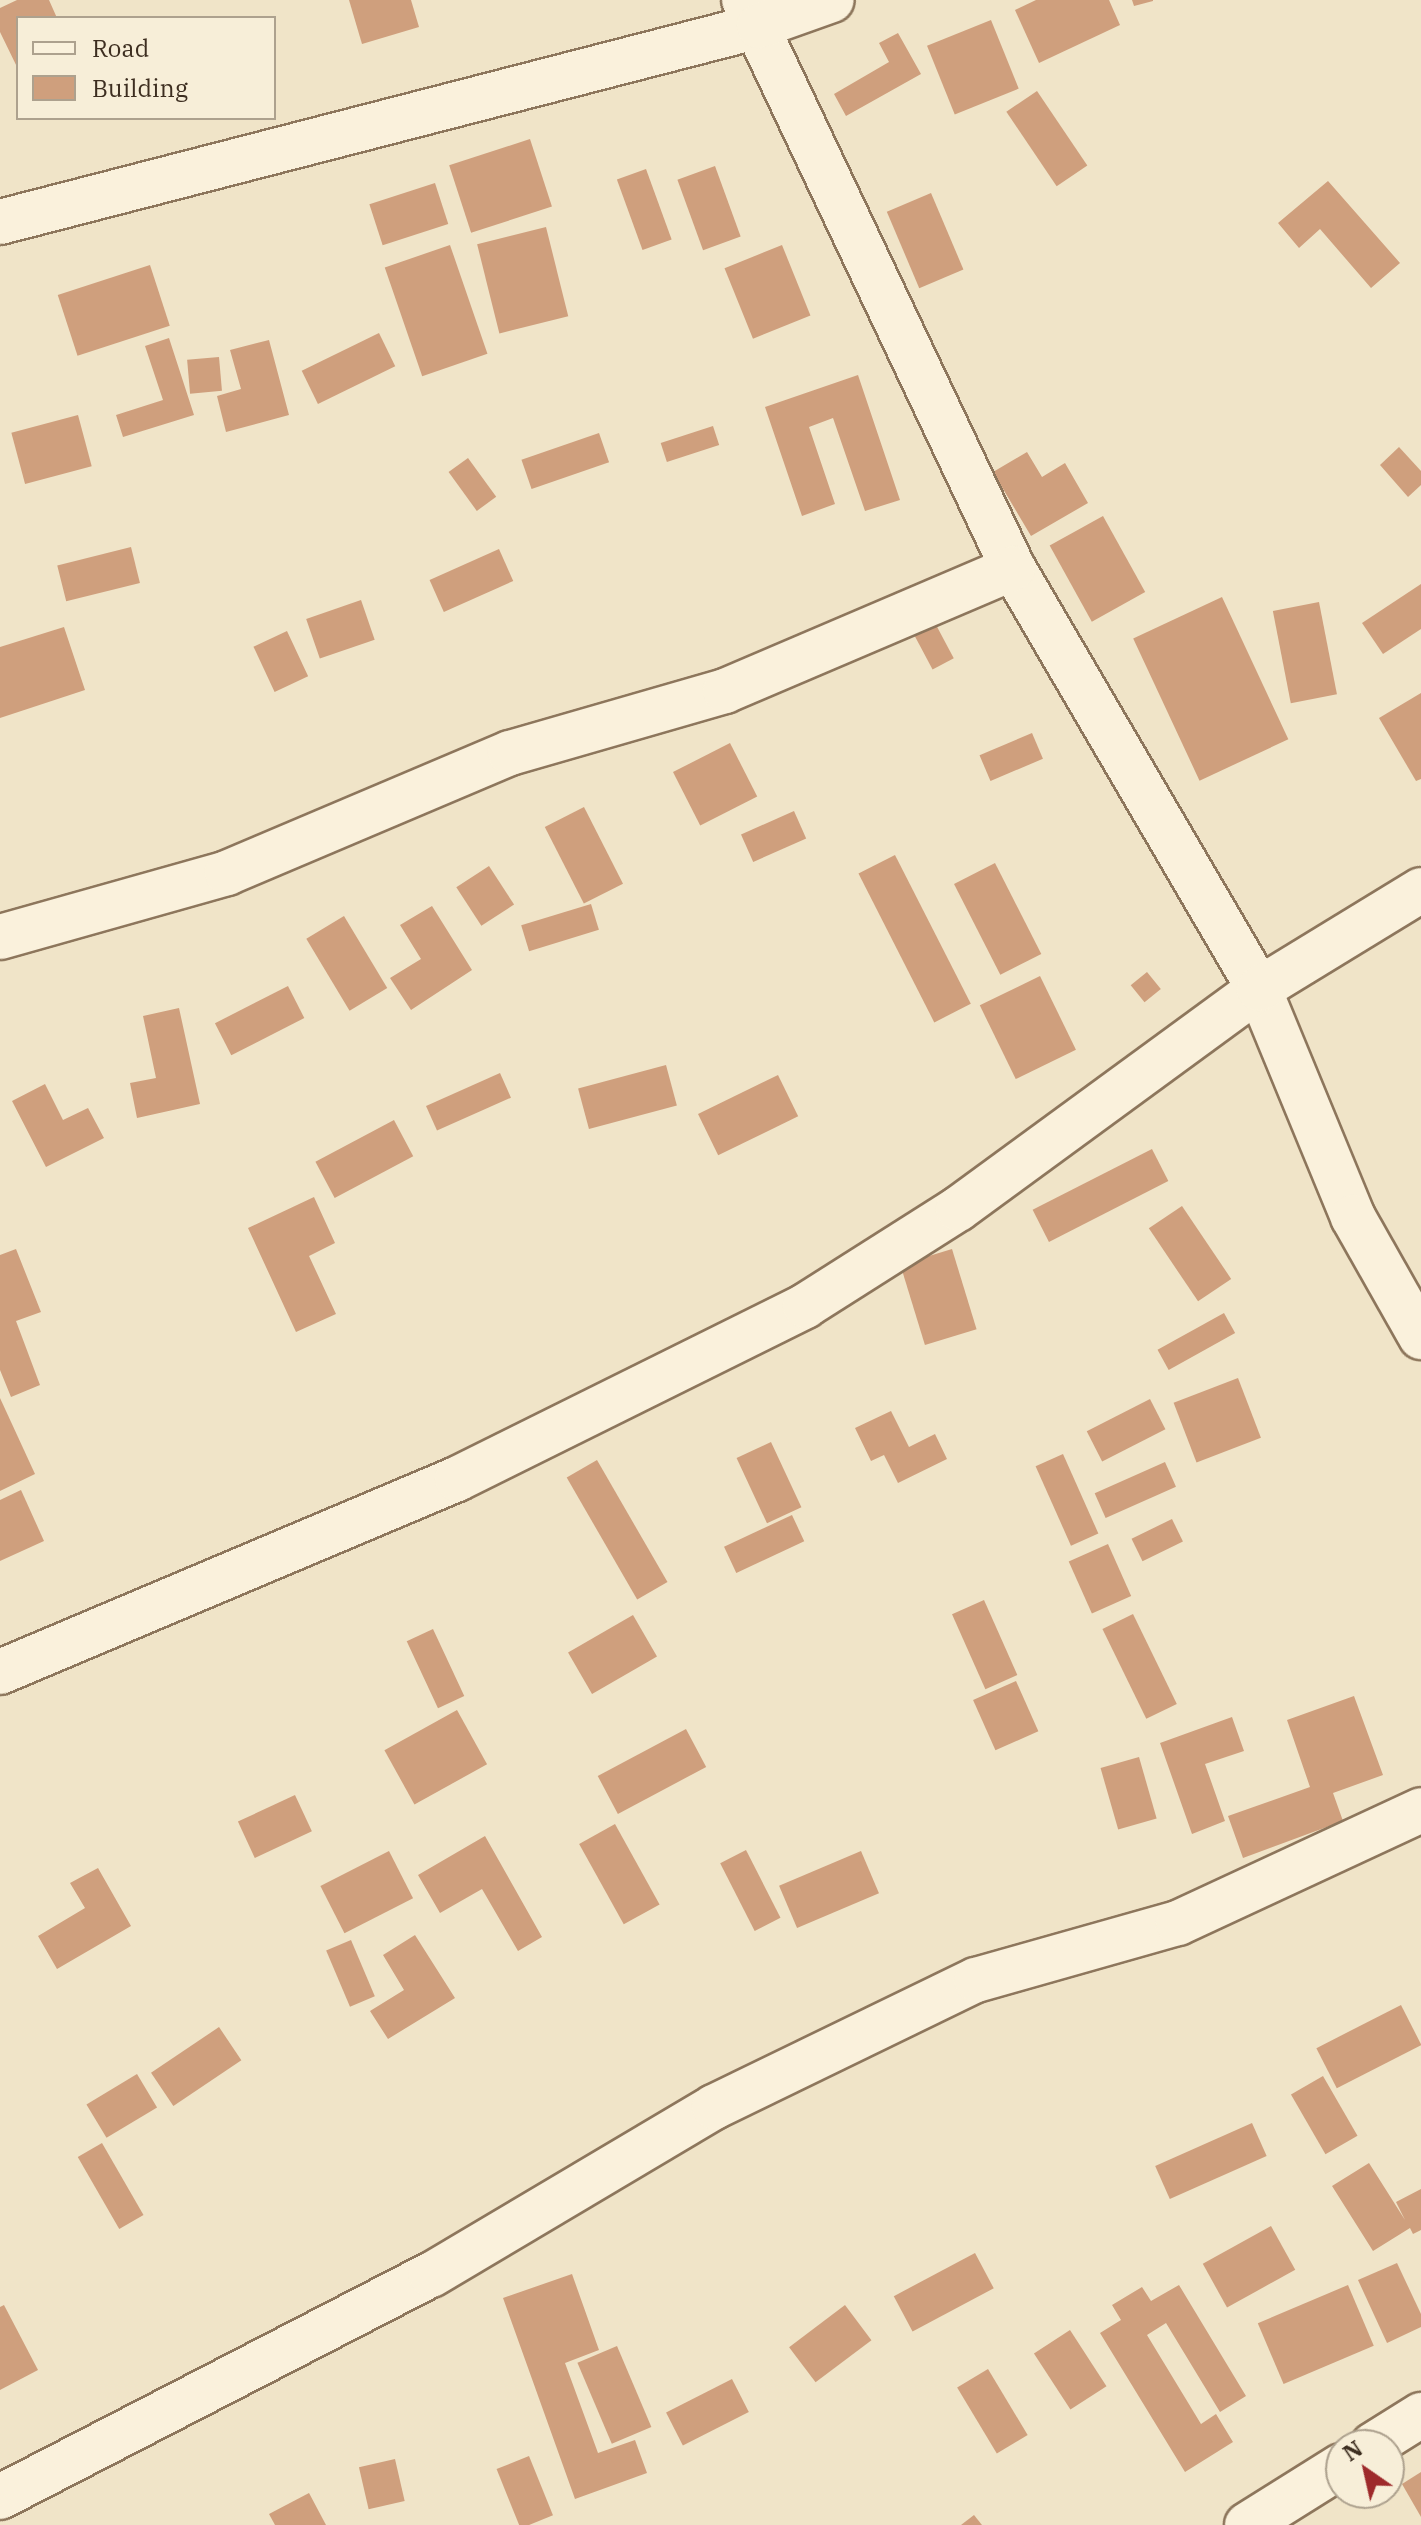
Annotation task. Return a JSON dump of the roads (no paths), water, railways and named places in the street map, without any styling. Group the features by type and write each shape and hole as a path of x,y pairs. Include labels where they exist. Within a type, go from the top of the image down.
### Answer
{"street":[{"path":"0,222 752,13 832,0"},
{"path":"752,13 1013,568 1259,989 1353,1217 1421,1337"},
{"path":"0,937 227,873 510,753 725,691 1013,568"},
{"path":"0,1672 457,1479 805,1306 958,1209 1259,989 1421,890"},
{"path":"0,2497 431,2275 714,2107 976,1980 1178,1923 1421,1810"},
{"path":"1399,2429 1421,2415"},
{"path":"1247,2525 1325,2476"}]}
